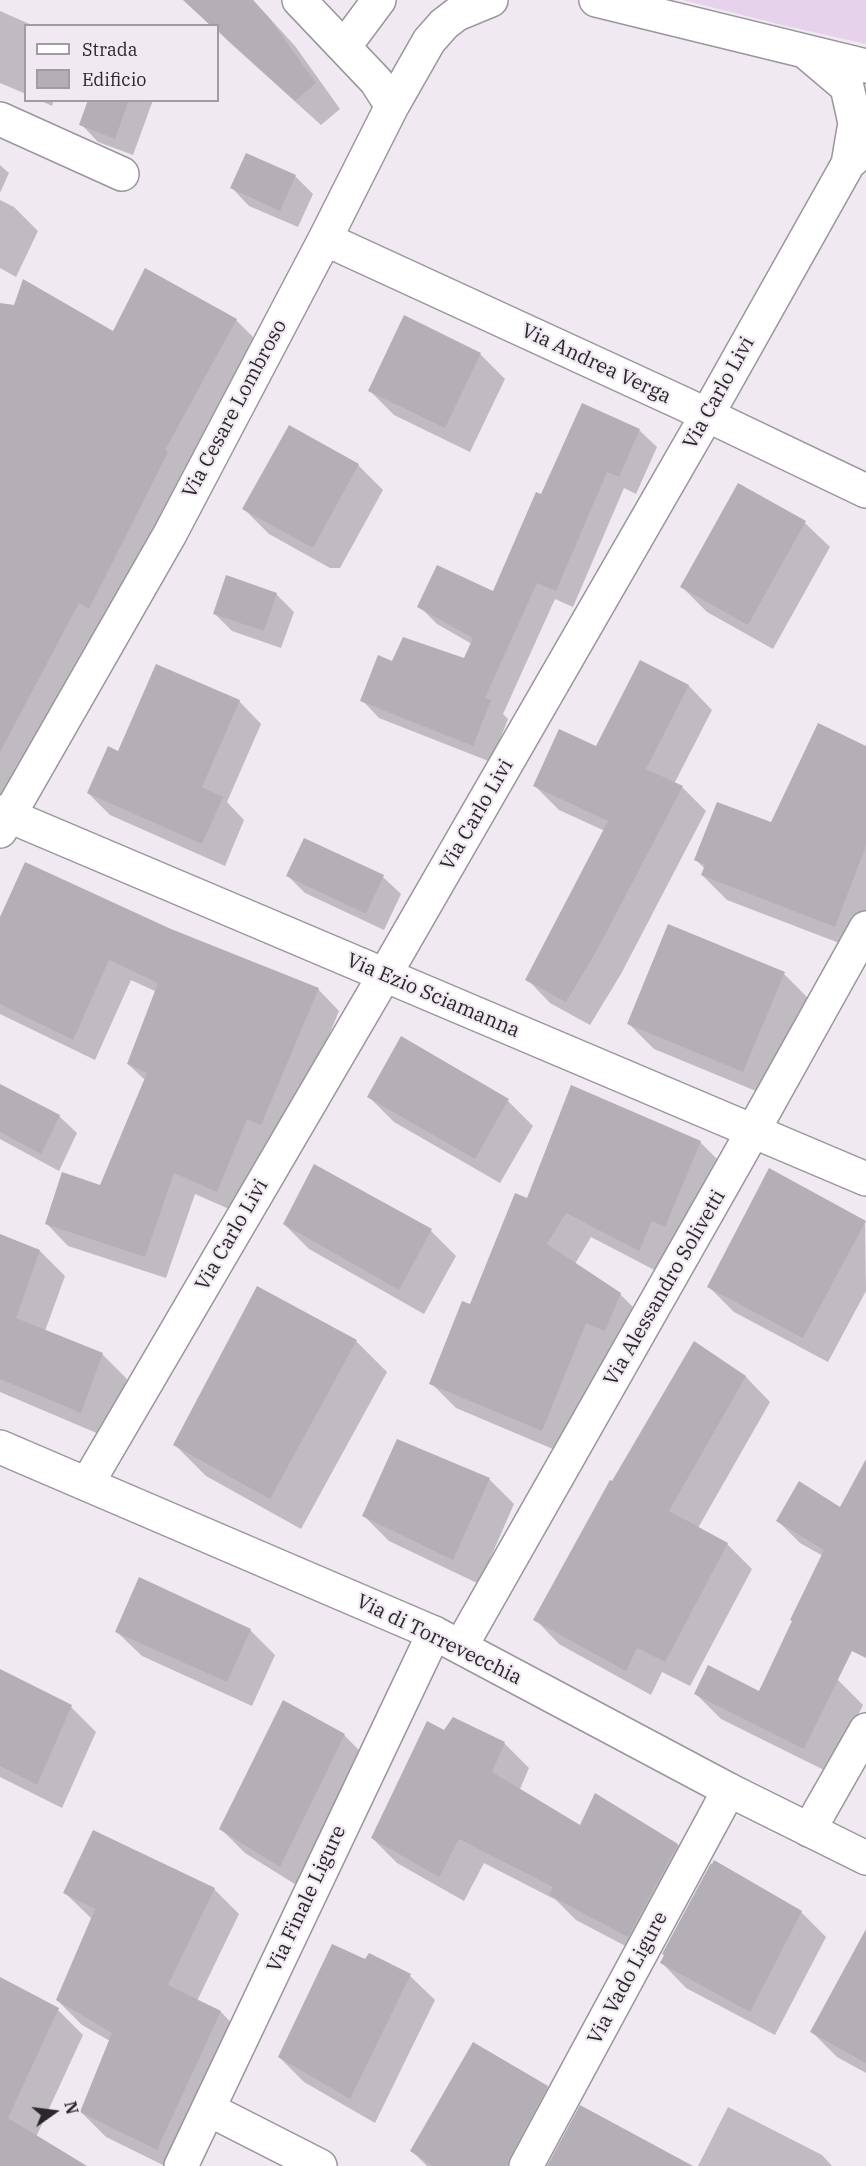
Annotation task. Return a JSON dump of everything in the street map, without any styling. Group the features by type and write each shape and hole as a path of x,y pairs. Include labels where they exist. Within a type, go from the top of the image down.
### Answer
{"street":[{"path":"299,0 376,81 392,106"},
{"path":"344,47 379,0"},
{"path":"596,0 866,66"},
{"name":"Via Cesare Lombroso","path":"3,819 170,534 326,239 392,106 436,33 457,14 479,2"},
{"name":"Via Carlo Livi","path":"87,1484 384,976 857,155 855,123 847,87 802,49"},
{"path":"0,119 122,174"},
{"name":"Via Andrea Verga","path":"326,239 866,491"},
{"name":"Via Ezio Sciamanna","path":"3,819 866,1179"},
{"name":"Via Alessandro Solivetti","path":"448,1640 753,1132 866,928"},
{"name":"Via di Torrevecchia","path":"0,1448 448,1640 729,1790 866,1858"},
{"name":"Via Finale Ligure","path":"181,2166 448,1640"},
{"path":"809,1830 866,1730"},
{"name":"Via Vado Ligure","path":"526,2166 729,1790"},
{"path":"208,2109 320,2166"}],"shaded area":[{"path":"683,0 866,0 866,44 782,25"}],"building":[{"path":"183,0 253,0 270,19 316,83 295,101 219,32 219,24 209,24"},
{"path":"87,102 128,102 115,139 79,125"},
{"path":"246,153 296,175 280,211 230,188"},
{"path":"145,268 237,319 165,450 168,452 89,609 79,603 0,752 0,303 14,305 23,279 113,331"},
{"path":"404,315 481,353 445,428 368,391"},
{"path":"582,403 640,429 619,477 607,472 556,591 537,583 485,698 491,700 473,746 360,701 378,655 392,661 403,637 464,658 473,638 417,607 437,565 493,591 536,492 541,494"},
{"path":"289,425 359,464 313,548 242,509"},
{"path":"738,483 806,521 748,625 680,587"},
{"path":"226,575 277,593 264,631 213,614"},
{"path":"640,660 689,685 646,769 683,786 597,950 566,1002 525,980 608,821 533,786 559,729 596,746"},
{"path":"156,664 240,700 202,787 223,797 202,844 87,793 108,746 118,751"},
{"path":"818,723 866,746 866,846 835,927 701,875 705,865 694,860 717,802 771,822"},
{"path":"304,838 384,875 366,914 286,876"},
{"path":"25,862 171,929 319,988 261,1125 247,1119 217,1192 174,1173 145,1257 45,1224 62,1172 100,1185 147,1073 127,1064 158,983 109,960 73,1040 0,1004 0,917"},
{"path":"668,924 785,972 743,1072 627,1024"},
{"path":"401,1036 509,1099 475,1159 367,1097"},
{"path":"0,1084 60,1115 41,1154 0,1132"},
{"path":"571,1085 701,1141 665,1227 652,1221 639,1251 566,1213 547,1244 621,1293 605,1331 586,1323 542,1431 429,1384 462,1301 470,1304 515,1193 527,1198"},
{"path":"314,1164 432,1229 399,1290 283,1224"},
{"path":"769,1168 866,1221 803,1338 707,1287"},
{"path":"0,1234 40,1250 16,1318 103,1353 81,1413 0,1379"},
{"path":"257,1286 357,1340 270,1499 173,1445"},
{"path":"694,1341 746,1376 669,1511 728,1543 665,1662 637,1648 626,1671 533,1620 610,1480 612,1481"},
{"path":"397,1439 490,1478 453,1560 362,1516"},
{"path":"866,1459 866,1658 852,1651 804,1749 694,1694 708,1665 759,1691 824,1550 776,1521 799,1481 840,1507"},
{"path":"139,1577 251,1629 227,1682 115,1632"},
{"path":"0,1669 72,1705 37,1785 0,1766"},
{"path":"283,1700 345,1734 280,1867 219,1829"},
{"path":"453,1717 505,1742 492,1772 580,1825 595,1793 678,1844 628,1937 549,1895 553,1887 459,1839 439,1877 371,1838 427,1721 444,1730"},
{"path":"93,1830 215,1888 168,1985 221,2011 157,2150 80,2112 112,2033 56,2000 95,1909 63,1893"},
{"path":"714,1860 802,1911 750,2012 660,1963 664,1955 662,1954"},
{"path":"866,1929 866,2063 810,2032"},
{"path":"332,1944 365,1959 369,1953 411,1974 350,2099 278,2057"},
{"path":"0,1977 59,2008 8,2118 87,2166 0,2166"},
{"path":"473,2042 548,2086 507,2166 433,2166 410,2151"},
{"path":"580,2105 693,2166 547,2166"}]}
